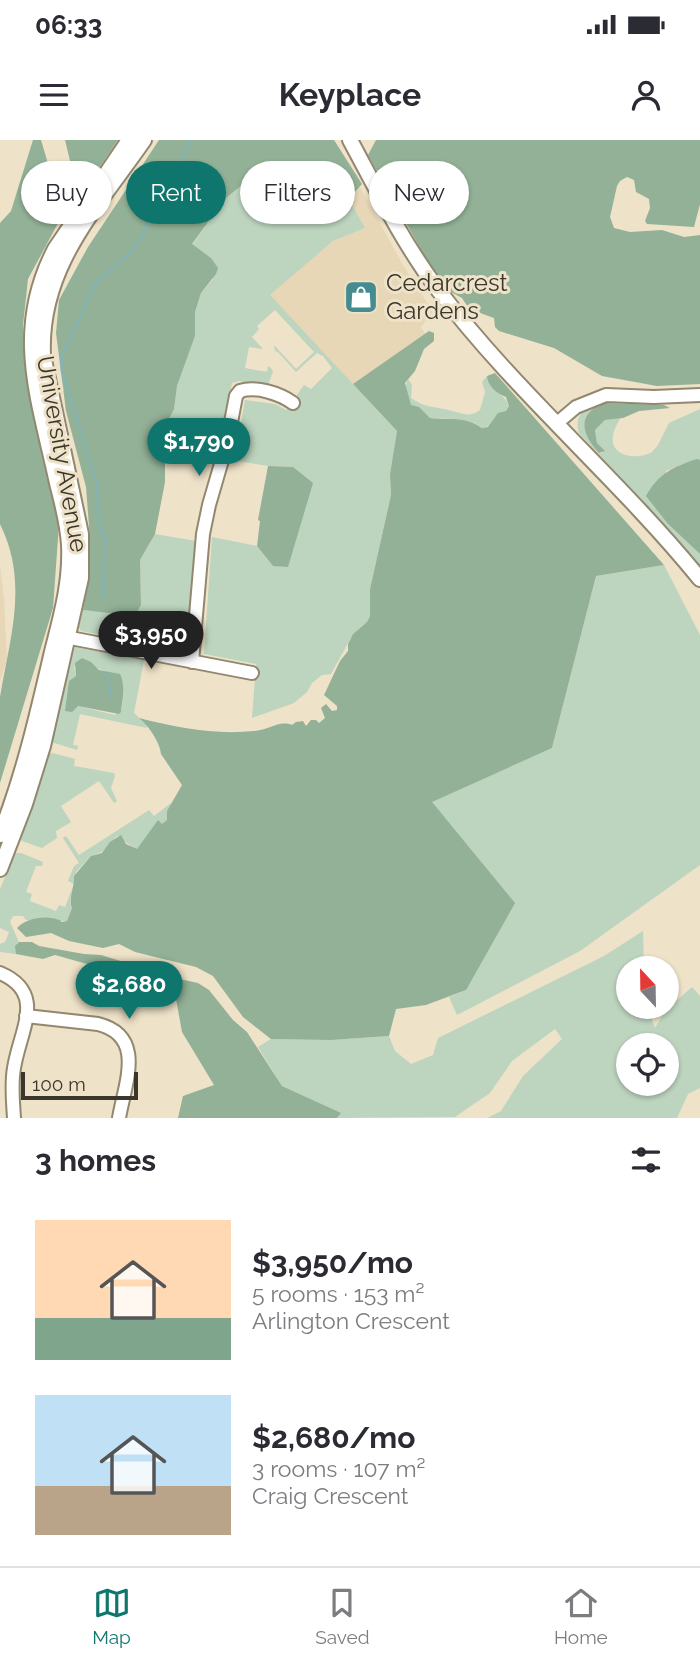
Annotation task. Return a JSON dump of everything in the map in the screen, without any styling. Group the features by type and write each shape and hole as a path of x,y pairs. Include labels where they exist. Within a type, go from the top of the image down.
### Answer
{"main road":[{"name":"University Avenue","path":"0,869 36,767 62,637 69,577 69,545 32,365 33,316 40,283 55,249 129,140"},
{"name":"University Avenue","path":"0,835 81,578 82,549 78,519 45,368 42,338 46,305 61,261 144,140"},
{"path":"350,140 427,273 489,350 700,579"}],"street":[{"path":"192,662 203,534 227,443 236,396 240,391 248,389 281,395 293,403"},
{"path":"556,424 576,407 606,395 700,395"},
{"path":"62,637 252,673"},
{"path":"0,972 19,983 24,990 27,1006 13,1073 14,1118"},
{"path":"26,1016 98,1024 110,1027 122,1038 127,1044 129,1059 119,1118"}],"shaded area":[{"path":"360,187 369,203 369,224 380,224 433,312 421,327 426,335 353,384 269,295 333,241 365,228 355,210 355,192"},
{"path":"0,565 7,659 0,682"}],"green space":[{"path":"33,140 41,140 47,161 26,161"},
{"path":"65,140 118,140 104,161 70,161"},
{"path":"159,140 334,140 347,161 240,161 240,187 226,198 226,161 145,161"},
{"path":"376,140 700,140 700,204 694,227 647,224 645,221 650,208 649,199 636,192 634,180 627,177 617,186 610,217 614,228 630,232 662,230 684,237 700,235 700,384 657,386 602,376 554,348 499,331 495,327 494,318 469,309 462,298 451,292 429,264 407,224 469,224 469,161 371,161 368,155"},
{"path":"355,173 362,184 355,192"},
{"path":"21,179 21,224 58,224 28,279 23,325 25,364 59,524 53,608 0,783 0,697 15,610 14,567 0,524 0,223 11,211"},
{"path":"240,187 240,224 355,224 355,210 365,228 333,241 270,295 397,431 390,474 391,495 370,589 370,616 367,622 353,634 331,674 322,675 294,703 252,718 256,664 204,654 212,537 257,546 273,566 293,467 231,460 238,440 245,400 275,404 286,410 297,399 304,385 311,389 332,368 323,356 317,353 296,372 275,351 274,345 296,369 314,352 275,310 257,326 259,329 252,337 263,349 249,347 245,368 267,372 268,366 270,367 273,371 268,386 239,381 232,383 222,436 165,427 174,409 177,386 195,336 195,312 201,293 213,279 211,258 192,245 207,224 226,224 226,198"},
{"path":"126,190 126,224 207,224 192,244 211,258 218,268 201,293 195,312 195,336 177,386 174,409 165,427 165,482 155,534 140,560 141,605 135,616 83,610 88,585 90,539 86,487 66,411 56,333 59,300 103,224 112,224 112,211"},
{"path":"429,331 434,333 434,341 424,349 415,371 405,383 411,405 419,407 430,418 463,420 482,428 488,427 498,413 506,411 509,406 506,397 489,383 487,376 495,373 664,565 596,576 552,748 432,802 515,903 466,990 426,1005 396,1009 389,1036 331,1040 271,1039 243,1017 213,976 196,967 135,952 119,944 103,948 69,941 51,933 26,937 17,928 29,920 46,917 61,922 67,921 72,908 74,876 91,856 102,853 110,842 121,835 126,844 137,849 158,820 162,824 167,820 167,811 182,785 161,754 153,734 139,718 197,730 240,732 303,721 306,726 311,720 319,723 325,718 321,708 326,704 332,711 337,710 337,706 324,695 340,661 348,651 353,634 370,616 370,589 391,495 390,474 397,431 353,384"},
{"path":"487,376 490,385 509,406 506,411 498,414 491,425 483,428 463,420 430,418 416,406 411,406 405,388 408,379 412,385 411,398 416,401 472,414 480,410 485,392 482,382"},
{"path":"605,403 595,407 585,418 584,425 589,439 599,453 603,453 597,443 595,430 605,420 620,418 613,443 620,453 633,456 652,452 669,423 700,409 700,460 666,471 668,524 700,554 700,569 579,433 578,420 583,412 592,406"},
{"path":"605,403 664,405 670,408 639,411 623,418 605,420 595,430 597,443 605,451 599,453 589,439 584,425 589,412"},
{"path":"700,460 700,554 668,524 646,496 667,472"},
{"path":"268,466 293,467 313,483 288,567 273,566 257,546 258,520"},
{"path":"155,534 196,541 187,647 181,650 81,631 79,627 83,610 135,615 141,605 140,560"},
{"path":"664,565 700,635 700,865 580,951 457,1015 449,997 466,990 431,802 552,748 596,576"},
{"path":"75,647 144,660 134,713 147,728 80,714 73,745 78,746 77,750 51,742","holes":["74,667 95,667 111,674 116,673 123,689 122,709 115,715 78,706 73,709 71,680 76,676"]},
{"path":"82,658 99,670 120,674 123,693 119,714 78,706 72,712 65,711 69,681 76,676 75,663"},
{"path":"48,754 75,759 74,766 114,773 111,788 117,801 114,803 99,781 61,806 71,822 56,831 57,838 42,848 20,838"},
{"path":"171,803 168,820 162,825 158,820 137,850 117,836 104,851 91,856 76,872 74,884 68,881 74,866 79,863 63,838 66,836 79,855 149,810 154,816"},
{"path":"15,853 43,862 42,866 36,866 26,892 32,894 30,901 56,911 59,905 65,907 73,887 70,901 72,908 67,921 26,920 23,916 13,916 10,922 19,942 16,954 0,952 0,944 5,942 9,932 0,928 0,889"},
{"path":"643,931 644,956 616,956 616,1019 652,1019 655,1028 660,1019 679,1019 679,999 692,987 700,996 700,1088 688,1094 677,1118 487,1118 501,1111 523,1076 562,1039 555,1029 512,1061 490,1093 455,1117 337,1118 340,1113 282,1086 258,1047 271,1039 331,1040 389,1036 395,1051 411,1064 433,1055 438,1038 604,956"},
{"path":"19,942 101,955 124,962 138,970 198,983 209,990 233,1020 247,1032 282,1086 341,1113 337,1118 178,1118 183,1096 214,1085 182,1032 176,999 162,985 55,955 43,959 16,954 15,946"}],"waterway":[{"path":"103,599 105,541 99,523 97,484 62,372 61,358 94,286 137,245 191,140"},
{"path":"107,675 111,698"}],"place":[{"name":"Cedarcrest Gardens","path":"361,297"}]}
